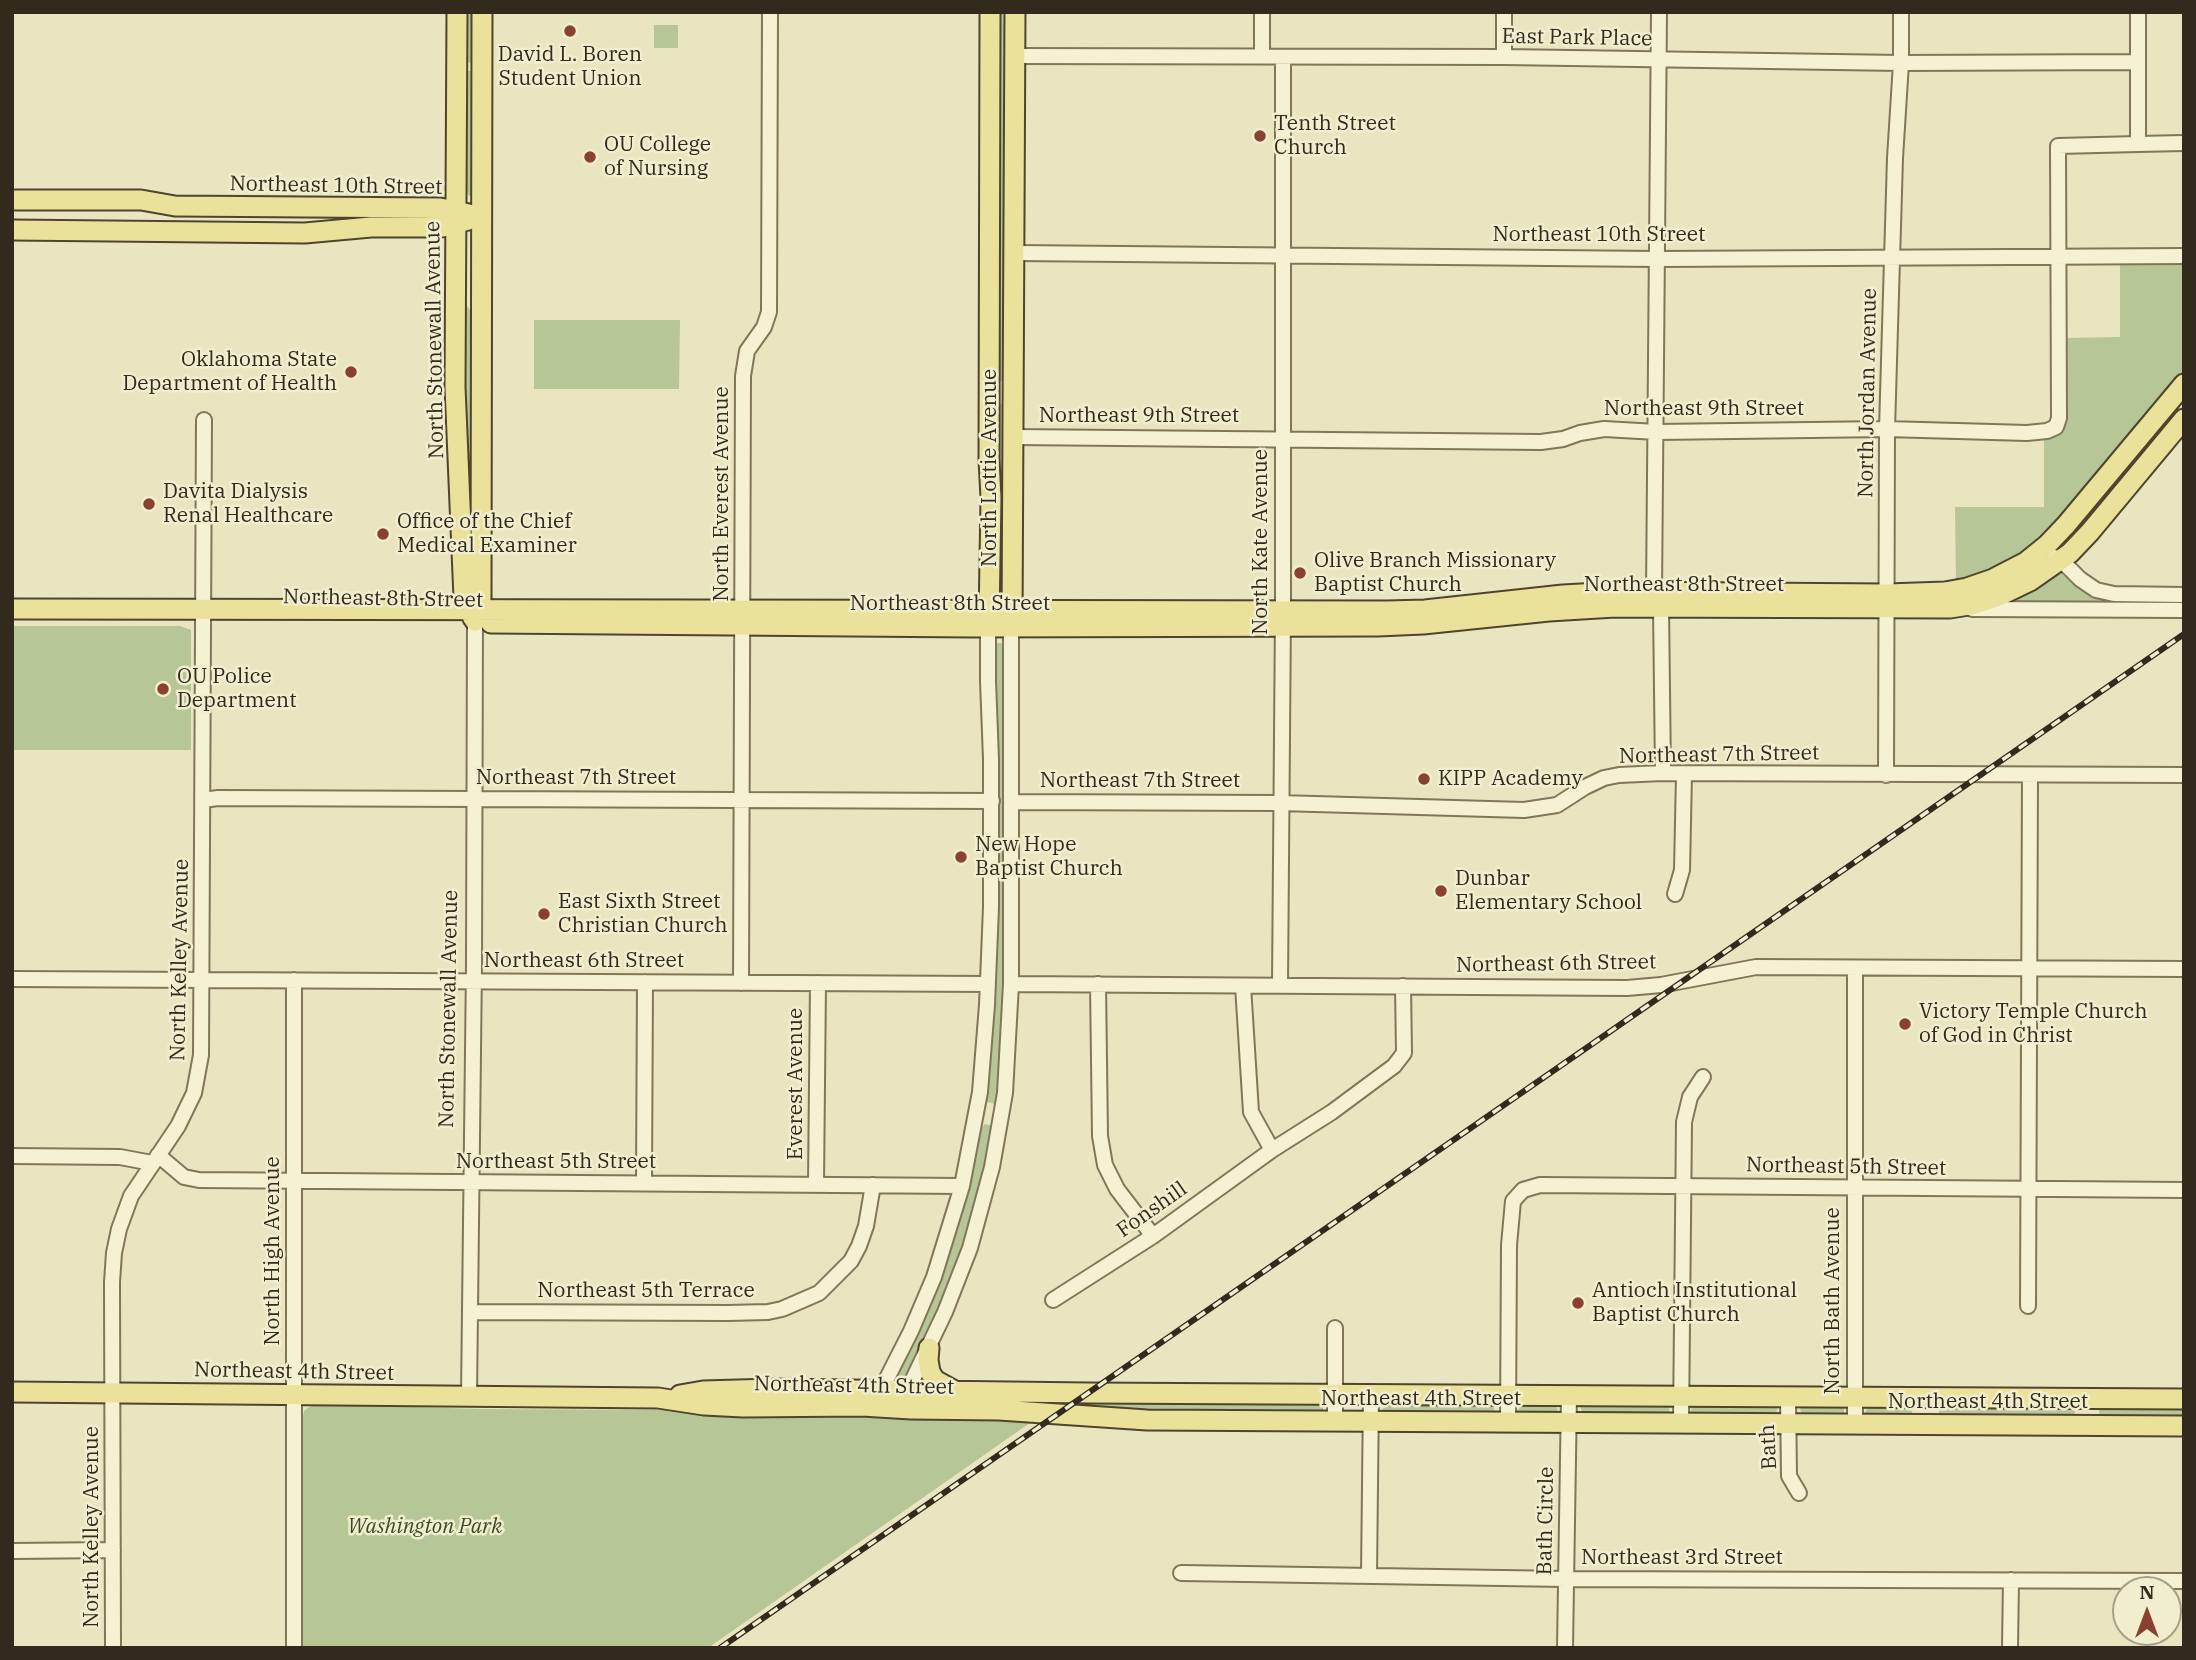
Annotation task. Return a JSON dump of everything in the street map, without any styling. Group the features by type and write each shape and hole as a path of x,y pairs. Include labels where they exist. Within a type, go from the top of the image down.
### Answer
{"main road":[{"name":"North Stonewall Avenue","path":"457,12 455,387 464,598 474,614"},
{"name":"North Stonewall Avenue","path":"474,614 481,598 482,12"},
{"name":"North Lottie Avenue","path":"989,619 990,12"},
{"name":"North Lottie Avenue","path":"1012,619 1015,12"},
{"name":"Northeast 10th Street","path":"12,200 141,200 175,206 440,208 457,217 481,217"},
{"name":"Northeast 10th Street","path":"12,230 305,233 371,227 442,227 457,217"},
{"path":"1887,601 1967,588 2005,573 2035,555 2066,525 2184,384"},
{"path":"1887,601 1950,608 1999,596 2030,581 2062,560 2081,543 2184,419"},
{"name":"Northeast 8th Street","path":"12,620 204,615 474,614 1282,619 1425,610 1563,595 1658,599 1887,601"},
{"name":"Northeast 8th Street","path":"12,609 204,615"},
{"path":"929,1348 928,1360 934,1379 954,1390"},
{"name":"Northeast 4th Street","path":"12,1392 658,1398 717,1391 877,1398 909,1390 954,1390 2184,1399"},
{"name":"Northeast 4th Street","path":"877,1398 899,1409 1045,1411 1147,1420 2184,1426"},
{"path":"1927,1398 1927,1425"},
{"path":"2087,1426 2088,1399"}],"street":[{"name":"North Everest Avenue","path":"741,982 744,365 749,347 766,323 769,307 770,12"},
{"path":"1262,12 1262,56"},
{"path":"1504,12 1504,57"},
{"path":"1659,12 1658,599 1664,773"},
{"name":"North Jordan Avenue","path":"1886,775 1887,429 1901,12"},
{"path":"2138,12 2138,144"},
{"name":"East Park Place","path":"1015,56 1504,57 1901,64 2137,62"},
{"name":"North Kate Avenue","path":"1280,985 1283,57"},
{"path":"2057,256 2058,146 2184,143"},
{"name":"Northeast 10th Street","path":"1014,253 1657,260 2184,256"},
{"name":"Northeast 9th Street","path":"1013,437 1541,442 1604,429 1657,432 1887,429 2027,433 2047,430 2056,427 2059,418 2057,256"},
{"path":"2162,411 2184,412"},
{"name":"North Kelley Avenue","path":"113,1648 112,1282 116,1240 126,1206 186,1111 198,1080 201,1055 204,420"},
{"path":"2151,458 2184,438"},
{"path":"2035,555 2062,560 2085,584 2096,590 2114,594 2184,594"},
{"path":"1950,608 2184,610"},
{"name":"North Stonewall Avenue","path":"469,1396 474,614"},
{"name":"North Lottie Avenue","path":"877,1398 911,1331 934,1277 961,1186 980,1092 988,984 992,801 989,619"},
{"name":"North Lottie Avenue","path":"899,1409 929,1348 970,1248 992,1167 1005,1093 1011,984 1012,619"},
{"name":"Northeast 7th Street","path":"1012,802 1280,803 1524,810 1557,805 1604,778 1664,773 2184,775"},
{"path":"1675,894 1682,870 1684,774"},
{"path":"2028,1306 2030,775"},
{"name":"Northeast 7th Street","path":"203,800 992,801"},
{"name":"Northeast 6th Street","path":"1011,984 1640,988 1756,967 2184,969"},
{"name":"North Bath Avenue","path":"1855,968 1855,1424"},
{"name":"Northeast 6th Street","path":"12,979 988,984"},
{"name":"North High Avenue","path":"294,980 294,1648"},
{"path":"645,982 645,1183"},
{"name":"Everest Avenue","path":"816,1184 818,983"},
{"path":"1098,984 1100,1136 1105,1165 1117,1189 1153,1236"},
{"path":"1243,986 1251,1112 1272,1150 1332,1112 1394,1066 1404,1053 1404,986"},
{"path":"1681,1423 1684,1122 1690,1097 1703,1077"},
{"name":"Fonshill","path":"1053,1300 1153,1236 1272,1150"},
{"path":"12,1156 155,1159"},
{"name":"Northeast 5th Street","path":"155,1159 191,1179 961,1186"},
{"name":"Northeast 5th Terrace","path":"470,1312 728,1313 782,1309 818,1293 851,1261 866,1226 873,1185"},
{"name":"Northeast 5th Street","path":"1508,1395 1509,1245 1513,1200 1523,1189 1540,1185 2184,1190"},
{"path":"1335,1328 1335,1422"},
{"path":"1369,1576 1371,1395"},
{"path":"1508,1395 1508,1423"},
{"name":"Bath Circle","path":"1565,1648 1569,1395"},
{"name":"Bath","path":"1788,1397 1789,1476 1799,1493"},
{"path":"12,1551 113,1550"},
{"name":"Northeast 3rd Street","path":"1181,1573 1566,1579 2184,1581"},
{"path":"2010,1648 2011,1580"}],"green space":[{"path":"464,12 476,12 477,62 464,63"},
{"path":"993,12 1011,12 1006,381 997,381"},
{"path":"654,25 678,25 678,48 654,48"},
{"path":"463,71 478,71 473,194 470,196 465,193"},
{"path":"2120,262 2184,262 2184,373 2062,520 2007,565 1956,584 1955,507 2044,507 2044,437 2065,419 2067,411 2063,388 2064,338 2120,337"},
{"path":"467,306 470,310 476,375 475,511 469,511 465,506 463,310"},
{"path":"534,320 680,320 679,389 534,389"},
{"path":"1006,403 1007,597 999,597 996,591 997,404"},
{"path":"2167,417 2177,417 2059,555 2053,550"},
{"path":"2060,572 2090,595 2103,600 2103,604 2017,604 2014,601 2015,598"},
{"path":"12,626 180,626 191,630 191,750 12,750"},
{"path":"995,643 1001,643 1004,648 1009,975 1001,1099 995,1104 987,1102 983,1095 992,648"},
{"path":"985,1124 993,1126 995,1136 970,1238 908,1380 903,1381 898,1378 898,1371 928,1313 938,1285 978,1132"},
{"path":"1087,1399 1323,1403 1323,1411 1319,1415 1076,1409"},
{"path":"1386,1401 1493,1402 1495,1415 1386,1416 1382,1411"},
{"path":"1522,1402 1552,1402 1557,1407 1558,1414 1523,1416 1518,1411"},
{"path":"1583,1402 1664,1402 1669,1407 1670,1414 1584,1418 1580,1406"},
{"path":"1697,1402 1772,1402 1777,1408 1776,1415 1696,1418 1691,1411"},
{"name":"Washington Park","path":"313,1404 1037,1418 708,1648 303,1648 303,1416 304,1411"},
{"path":"1803,1404 1839,1404 1844,1409 1844,1416 1803,1418 1800,1409"},
{"path":"1869,1404 1907,1404 1912,1409 1912,1416 1869,1419 1865,1413"},
{"path":"1943,1404 2071,1406 2075,1411 2074,1416 1944,1419 1939,1414"},
{"path":"2104,1405 2184,1406 2184,1420 2103,1419 2099,1410"}],"railway":[{"path":"720,1648 2184,634"}],"place":[{"name":"David L. Boren Student Union","path":"570,31"},
{"name":"Tenth Street Church","path":"1260,136"},
{"name":"OU College of Nursing","path":"590,157"},
{"name":"Oklahoma State Department of Health","path":"351,372"},
{"name":"Davita Dialysis Renal Healthcare","path":"149,504"},
{"name":"Office of the Chief Medical Examiner","path":"383,534"},
{"name":"Olive Branch Missionary Baptist Church","path":"1300,573"},
{"name":"OU Police Department","path":"163,689"},
{"name":"KIPP Academy","path":"1424,779"},
{"name":"New Hope Baptist Church","path":"961,857"},
{"name":"Dunbar Elementary School","path":"1441,891"},
{"name":"East Sixth Street Christian Church","path":"544,914"},
{"name":"Victory Temple Church of God in Christ","path":"1905,1024"},
{"name":"Antioch Institutional Baptist Church","path":"1578,1303"}]}
